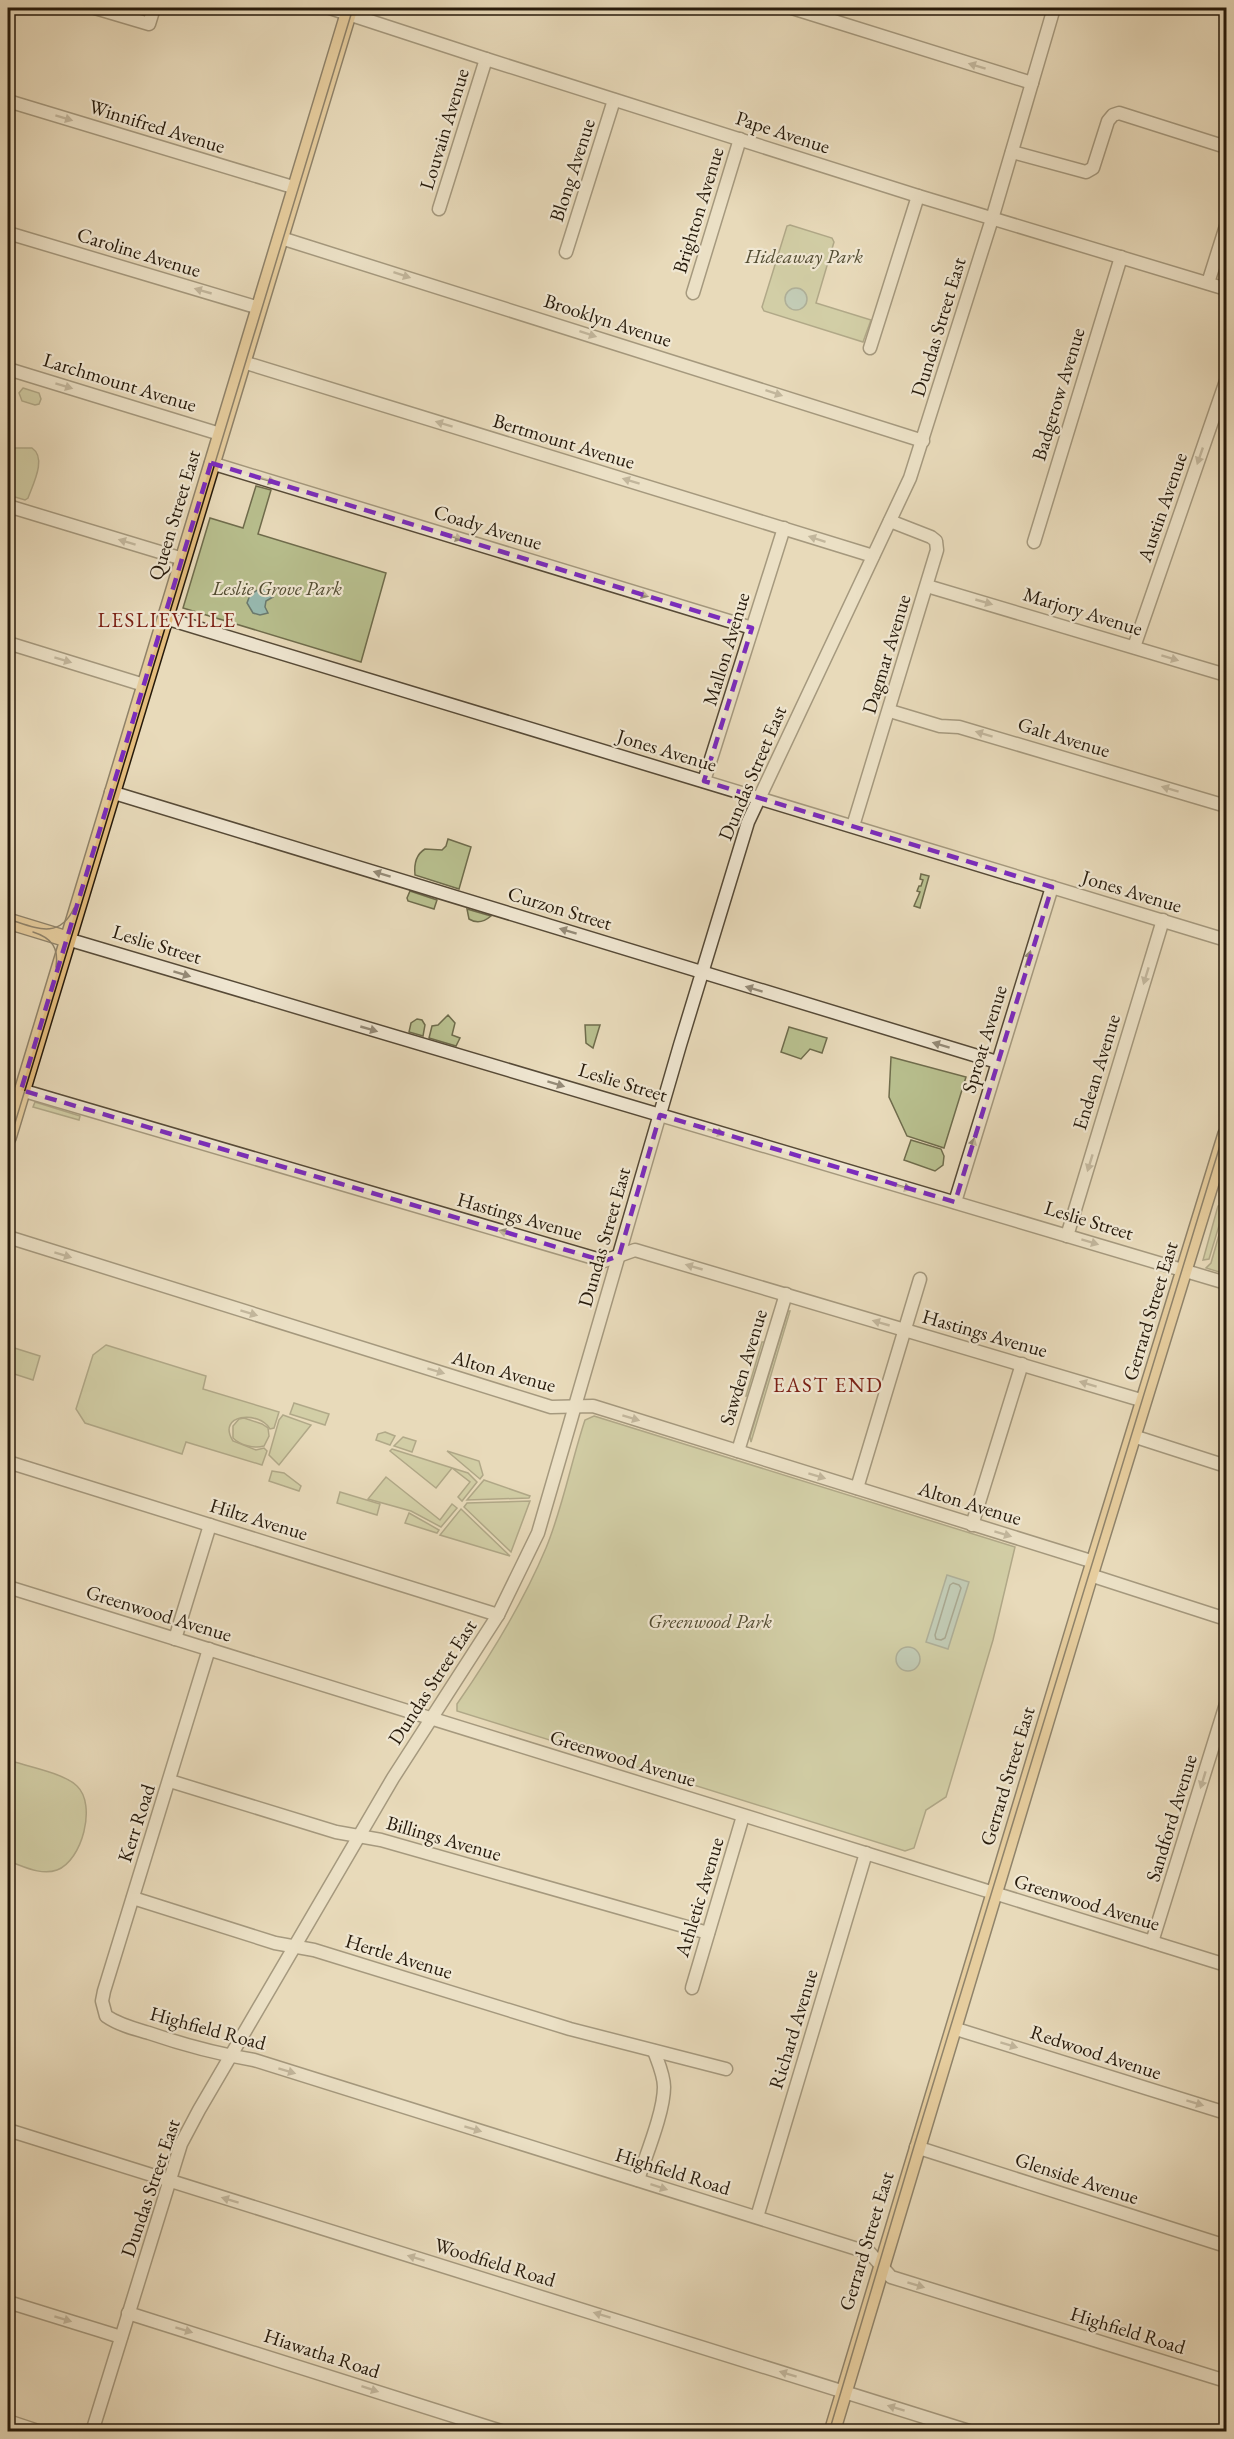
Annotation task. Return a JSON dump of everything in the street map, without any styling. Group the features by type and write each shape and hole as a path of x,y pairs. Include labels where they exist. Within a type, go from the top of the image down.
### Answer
{"main road":[{"name":"Queen Street East","path":"8,1138 349,11"},
{"name":"Leslie Street","path":"8,921 67,939"},
{"name":"Gerrard Street East","path":"832,2432 916,2147 1227,1134"}],"street":[{"path":"95,8 149,24 154,8"},
{"name":"Pape Avenue","path":"330,8 349,11 486,59 918,196 1227,289"},
{"path":"792,8 1032,83"},
{"name":"Dundas Street East","path":"92,2432 181,2144 360,1834 498,1615 538,1533 748,822 910,478 992,219 1054,8"},
{"name":"Louvain Avenue","path":"439,209 486,59"},
{"name":"Blong Avenue","path":"566,252 614,100"},
{"name":"Winnifred Avenue","path":"8,101 296,188"},
{"path":"1012,152 1086,172 1093,168 1108,121 1113,115 1127,115 1227,147"},
{"name":"Brighton Avenue","path":"693,292 740,139"},
{"path":"870,348 918,196"},
{"path":"1208,283 1227,226"},
{"name":"Caroline Avenue","path":"8,233 259,308"},
{"name":"Brooklyn Avenue","path":"281,238 923,441"},
{"name":"Badgerow Avenue","path":"1034,542 1121,257"},
{"name":"Bertmount Avenue","path":"243,362 873,556"},
{"name":"Larchmount Avenue","path":"8,369 220,434"},
{"name":"Austin Avenue","path":"1134,647 1227,381"},
{"name":"Coady Avenue","path":"211,463 752,628"},
{"path":"8,506 183,559"},
{"name":"Dagmar Avenue","path":"853,826 890,711 937,550 936,541 931,537 890,521"},
{"name":"Mallon Avenue","path":"704,781 784,528"},
{"name":"Marjory Avenue","path":"927,586 1227,675"},
{"name":"Jones Avenue","path":"165,618 1227,940"},
{"path":"8,643 144,685"},
{"name":"Galt Avenue","path":"890,711 940,726 959,727 1227,806"},
{"name":"Curzon Street","path":"111,792 997,1062"},
{"name":"Sproat Avenue","path":"955,1202 1052,887"},
{"name":"Endean Avenue","path":"1067,1236 1163,920"},
{"name":"Leslie Street","path":"67,939 1227,1283"},
{"name":"Hastings Avenue","path":"21,1090 604,1261 635,1250 1144,1401"},
{"name":"Alton Avenue","path":"8,1237 551,1407 593,1406 857,1488 972,1525 1227,1619"},
{"path":"857,1488 920,1279"},
{"name":"Sawden Avenue","path":"738,1451 786,1294"},
{"path":"972,1525 1022,1364"},
{"path":"1133,1436 1227,1466"},
{"name":"Hiltz Avenue","path":"8,1462 498,1615"},
{"path":"175,1639 210,1524"},
{"name":"Greenwood Avenue","path":"8,1587 1227,1965"},
{"name":"Kerr Road","path":"103,2010 104,1991 209,1649"},
{"name":"Sandford Avenue","path":"1152,1942 1227,1704"},
{"name":"Billings Avenue","path":"170,1781 336,1832 360,1834 708,1933"},
{"name":"Athletic Avenue","path":"692,1988 743,1816"},
{"name":"Richard Avenue","path":"757,2217 867,1853"},
{"name":"Hertle Avenue","path":"133,1898 275,1943 314,1950 570,2029 683,2056 726,2069"},
{"name":"Highfield Road","path":"103,2010 106,2016 114,2022 265,2064 870,2253 891,2277 1227,2381"},
{"name":"Redwood Avenue","path":"953,2028 1227,2113"},
{"path":"638,2180 661,2106 664,2087 654,2050"},
{"name":"Woodfield Road","path":"8,2130 972,2432"},
{"name":"Glenside Avenue","path":"916,2147 1227,2246"},
{"path":"8,2302 121,2337"},
{"name":"Hiawatha Road","path":"128,2313 504,2432"},
{"path":"8,2421 41,2432"}],"highlighted area":[{"path":"211,463 752,628 704,781 1052,887 955,1202 660,1115 619,1256 604,1261 21,1090"}],"green space":[{"name":"Hideaway Park","path":"787,226 832,238 834,242 816,303 871,320 863,342 764,311 762,307"},
{"path":"23,388 39,393 41,399 39,404 22,401 19,393"},
{"path":"8,448 32,448 38,458 39,465 35,479 28,498 25,500 8,495"},
{"name":"Leslie Grove Park","path":"256,486 271,490 258,534 386,573 361,662 183,608 210,518 243,528"},
{"path":"448,839 471,847 459,889 415,875 415,864 419,854 425,849 442,850"},
{"path":"921,874 929,876 920,908 914,906 920,892 917,891 923,880 920,879"},
{"path":"410,891 437,900 434,909 408,901"},
{"path":"467,909 491,916 478,922 469,919"},
{"path":"448,1015 455,1023 452,1035 460,1038 456,1046 429,1038 432,1026 438,1025"},
{"path":"417,1019 422,1020 425,1025 423,1036 409,1032 411,1023"},
{"path":"585,1025 600,1025 593,1048 586,1043"},
{"path":"789,1027 827,1038 822,1053 810,1049 801,1059 781,1052"},
{"path":"891,1057 966,1077 944,1148 907,1136 889,1097"},
{"path":"35,1102 80,1116 79,1120 33,1107"},
{"path":"911,1140 941,1149 944,1156 943,1165 935,1171 904,1160"},
{"path":"1221,1205 1224,1209 1209,1259 1203,1260 1218,1206"},
{"path":"1226,1210 1226,1274 1206,1268 1211,1263"},
{"path":"788,1311 790,1311 751,1442 750,1437"},
{"path":"762,1342 765,1342 749,1396 746,1396"},
{"path":"106,1345 206,1376 203,1389 279,1412 274,1428 270,1429 265,1423 249,1417 234,1420 230,1425 229,1432 233,1441 256,1450 264,1448 267,1451 262,1465 186,1442 182,1454 85,1423 76,1409 93,1355"},
{"path":"8,1346 40,1356 33,1380 8,1372"},
{"path":"294,1403 329,1414 325,1425 290,1414"},
{"path":"283,1415 311,1425 279,1465 269,1455 279,1420"},
{"name":"Greenwood Park","path":"594,1416 1015,1547 993,1640 946,1797 926,1810 914,1848 905,1851 457,1711 457,1704 506,1628 537,1568 557,1517 585,1420"},
{"path":"244,1418 268,1428 269,1436 264,1446 247,1446 233,1438 233,1426 239,1419"},
{"path":"385,1432 395,1436 390,1445 376,1440 378,1434"},
{"path":"403,1437 416,1441 412,1452 394,1446"},
{"path":"392,1449 468,1473 477,1482 462,1501 458,1497 470,1482 452,1468 436,1488 390,1451"},
{"path":"447,1451 479,1461 483,1475 480,1479"},
{"path":"272,1471 284,1473 301,1486 299,1491 269,1481"},
{"path":"386,1477 440,1520 452,1504 457,1508 441,1527 411,1511 368,1499"},
{"path":"484,1480 530,1496 529,1498 467,1500"},
{"path":"340,1492 380,1504 377,1515 337,1503"},
{"path":"530,1501 511,1552 464,1507 467,1503"},
{"path":"461,1509 510,1556 440,1535"},
{"path":"409,1513 439,1530 437,1533 405,1523"},
{"path":"8,1760 63,1777 77,1786 83,1795 86,1819 80,1844 66,1865 57,1870 38,1871 8,1861"}],"water":[{"path":"796,288 804,291 807,299 804,307 796,310 788,307 785,299 788,291"},
{"path":"259,589 267,590 273,597 266,601 265,607 268,613 260,615 253,613 247,603 250,595"},
{"path":"947,1575 969,1582 948,1649 926,1642"},
{"path":"908,1647 916,1651 920,1659 916,1667 908,1671 900,1667 896,1659 900,1651"}],"tram line":[{"path":"8,1146 353,8"},
{"path":"8,919 36,928 53,928 61,925 74,908"},
{"path":"33,932 45,937 53,945 57,960 56,967"},
{"path":"829,2432 1226,1126"}],"district":[{"name":"LESLIEVILLE","path":"167,619"},
{"name":"EAST END","path":"828,1384"}]}
